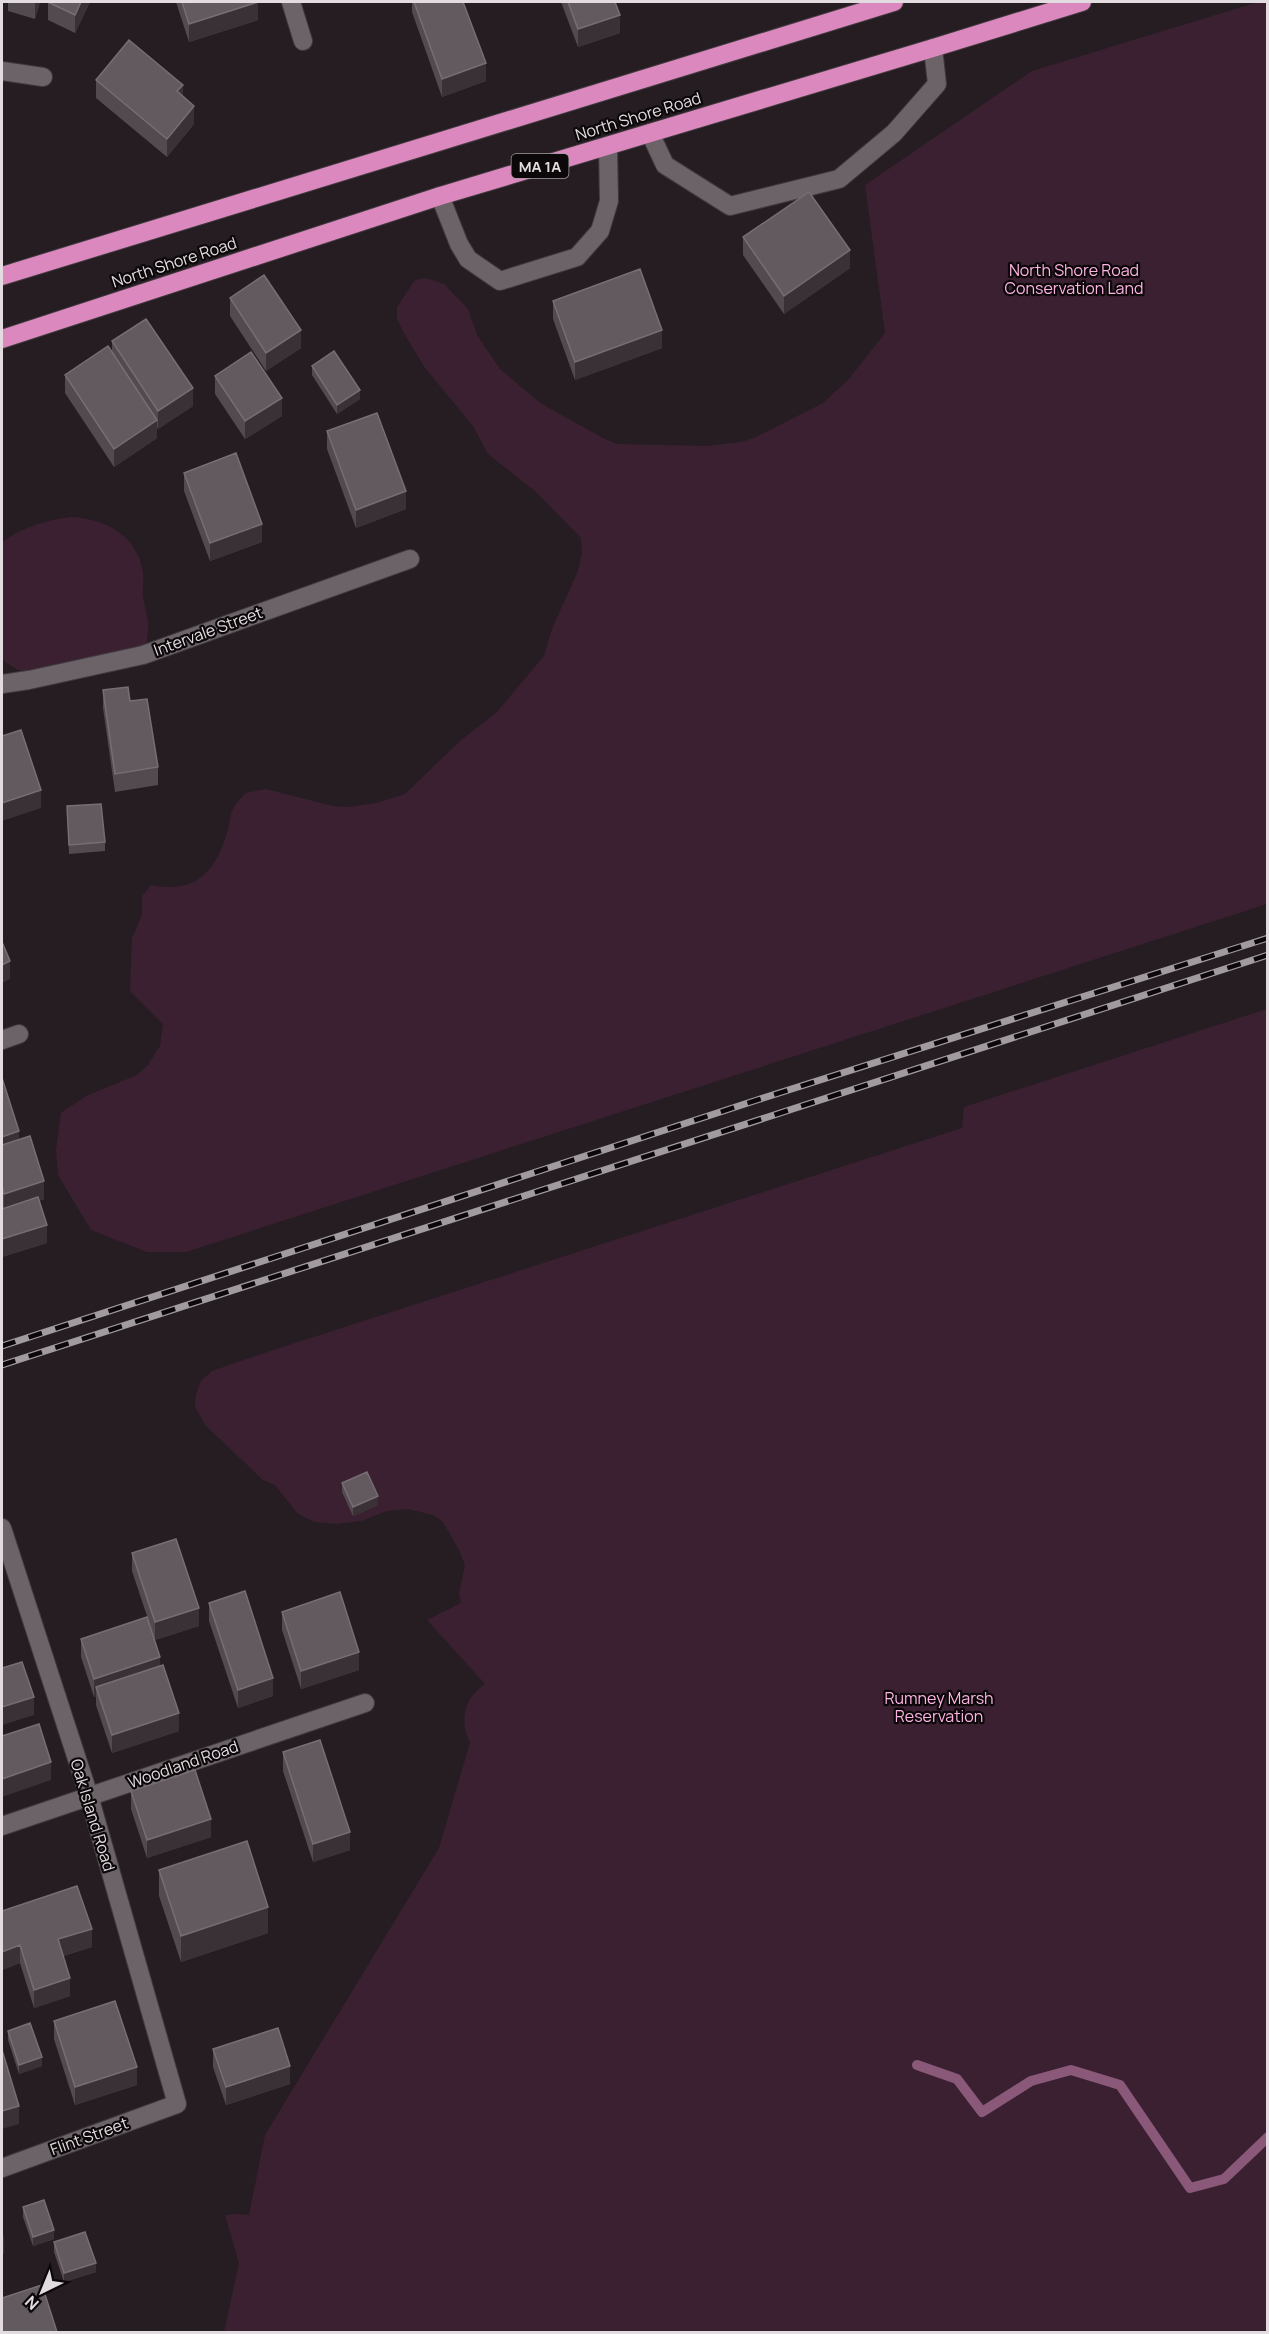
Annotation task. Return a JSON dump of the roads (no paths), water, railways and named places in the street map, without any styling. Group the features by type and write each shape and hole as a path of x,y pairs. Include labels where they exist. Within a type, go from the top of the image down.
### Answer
{"highway":[{"path":"2,276 894,2"},
{"name":"North Shore Road","path":"2,339 440,196 1082,2"}],"street":[{"path":"291,2 303,41"},
{"path":"650,133 665,165 730,206 839,179 894,133 937,84 933,48"},
{"path":"2,71 43,76"},
{"path":"440,196 459,244 468,259 500,281 577,257 600,231 609,201 608,146"},
{"name":"Intervale Street","path":"2,684 143,655 410,559"},
{"path":"2,1040 19,1034"},
{"name":"Oak Island Road","path":"2,1528 88,1796 177,2104"},
{"name":"Woodland Road","path":"2,1826 365,1703"},
{"name":"Flint Street","path":"2,2168 177,2104"}],"waterway":[{"path":"917,2065 957,2079 982,2112 1031,2081 1071,2070 1120,2085 1190,2188 1224,2179 1268,2137"}],"railway":[{"path":"2,1346 757,1100 1268,938"},
{"path":"2,1365 1268,955"}],"park label":[{"name":"North Shore Road Conservation Land","path":"1074,279"},
{"name":"Rumney Marsh Reservation","path":"939,1707"}]}
